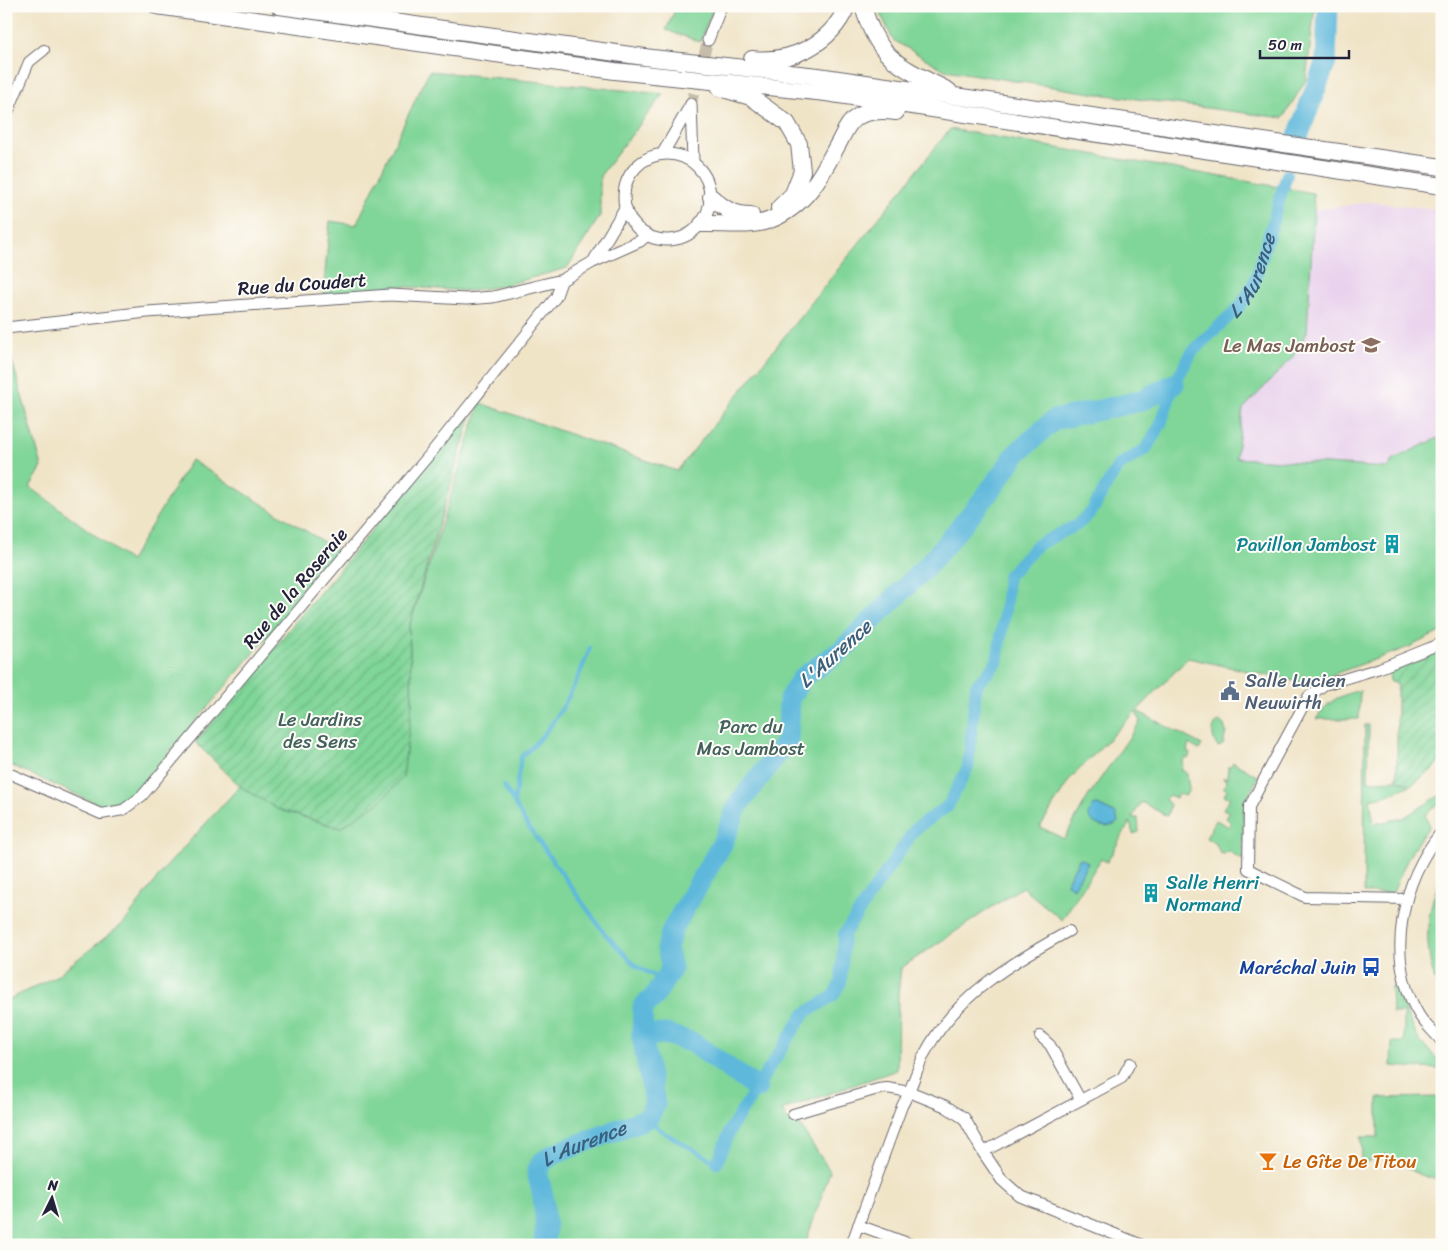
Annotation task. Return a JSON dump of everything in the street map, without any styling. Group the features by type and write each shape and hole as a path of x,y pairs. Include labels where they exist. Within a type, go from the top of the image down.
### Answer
{"highway":[{"path":"158,6 596,69 702,78 826,92 1442,186"},
{"path":"279,6 652,58 818,76 1442,167"},
{"path":"652,58 693,53 766,61 783,58 816,45 840,23 847,6"},
{"path":"863,6 869,29 884,53 902,68 962,98"},
{"path":"702,78 722,89 752,97 787,123 799,144 802,172 793,194 783,206 765,214 735,214 711,197"},
{"path":"702,224 748,224 768,221 790,210 806,197 852,120 861,115 882,110 934,117 967,114"}],"street":[{"path":"708,40 721,6"},
{"path":"6,117 29,62 44,50"},
{"path":"663,153 690,104 693,161"},
{"path":"663,153 684,156 693,161 703,171 709,183 711,197 709,211 702,224 682,238 664,240 647,235 630,219 625,208 624,195 626,183 631,172 651,156 663,153"},
{"name":"Rue du Coudert","path":"593,262 625,208"},
{"name":"Rue du Coudert","path":"6,328 147,312 380,296 466,299 493,297 562,280 593,262 640,241 647,235"},
{"name":"Rue de la Roseraie","path":"6,772 102,814 123,810 142,796 476,398 556,297 562,280"},
{"path":"1406,899 1304,897 1248,869 1249,807 1308,698 1324,685 1380,668 1442,643"},
{"path":"1442,831 1428,848 1406,899 1400,943 1408,988 1419,1015 1442,1042"},
{"path":"851,1245 902,1106 929,1047 956,1011 978,988 1020,957 1069,931"},
{"path":"1040,1036 1050,1045 1080,1099"},
{"path":"983,1152 1122,1078 1130,1063"},
{"path":"793,1114 878,1089 888,1088 910,1092 945,1106 964,1118 983,1152 1002,1180 1020,1196 1141,1245"},
{"path":"858,1225 913,1245"}],"shaded area":[{"name":"Le Mas Jambost","path":"1369,202 1442,210 1442,436 1395,458 1388,468 1236,458 1243,409 1292,358 1309,315 1314,210"}],"green space":[{"path":"677,6 714,6 700,42 666,30"},
{"path":"877,6 1315,6 1306,80 1283,118 1091,93 945,70 893,40"},
{"path":"429,71 663,94 600,176 600,216 567,268 502,286 467,291 396,286 323,294 330,221 356,225"},
{"name":"Parc du Mas Jambost","path":"950,129 1313,193 1314,210 1307,332 1292,358 1243,409 1236,458 1388,468 1394,459 1442,436 1442,631 1409,647 1307,684 1188,658 1137,711 1202,745 1199,750 1189,744 1187,751 1190,754 1188,759 1185,758 1182,763 1181,769 1187,774 1189,790 1185,796 1178,794 1176,798 1169,795 1165,799 1170,805 1167,816 1141,802 1132,818 1138,818 1139,832 1133,834 1130,822 1107,862 1101,859 1062,920 1022,887 901,968 898,995 897,1070 782,1110 789,1122 797,1121 830,1171 805,1245 6,1245 6,1001 56,976 124,923 165,868 240,786 280,810 340,828 412,704 409,627 480,403 677,471","holes":["1136,711 1140,722 1089,795 1064,839 1040,827 1070,779"]},
{"path":"7,343 42,467 30,487 130,561 191,460 340,552 131,797 100,805 6,763"},
{"name":"Le Jardins des Sens","path":"476,398 409,627 412,704 403,777 381,801 340,828 277,809 240,786 195,742 373,529"},
{"path":"1442,652 1442,757 1433,769 1411,785 1397,780 1397,683 1390,682 1389,672"},
{"path":"1360,690 1359,719 1316,719 1330,703"},
{"path":"1219,721 1224,725 1226,732 1223,745 1218,747 1214,741 1213,730"},
{"path":"1365,725 1369,725 1368,781 1397,780 1411,785 1385,796 1370,799 1374,824 1403,818 1442,794 1442,802 1425,815 1430,826 1413,849 1393,893 1364,893"},
{"path":"1233,762 1259,777 1244,803 1243,860 1228,851 1224,854 1220,853 1216,844 1206,838 1216,820 1229,827 1231,823 1226,818 1229,812 1223,809 1230,798 1224,795 1227,790 1223,787 1227,781 1223,778 1227,778 1228,766 1230,767"},
{"path":"1442,877 1442,998 1436,983 1429,953 1428,922 1431,906"},
{"path":"1391,987 1394,987 1420,1042 1442,1063 1440,1069 1391,1066 1392,1042 1404,1042 1404,1013 1392,1013"},
{"path":"1442,1097 1442,1177 1435,1178 1420,1174 1386,1154 1362,1164 1361,1137 1378,1137 1378,1098"}],"water":[{"path":"1098,805 1116,814 1118,822 1105,827 1093,822 1088,815 1093,806"},
{"path":"1080,858 1088,862 1074,888 1066,883"}],"waterway":[{"name":"L'Aurence","path":"1298,136 1326,61 1328,6"},
{"name":"L'Aurence","path":"717,1163 731,1128 804,1014 833,996 841,982 844,934 915,829 948,806 968,767 976,686 997,662 1008,576 1037,545 1077,525 1092,511 1118,466 1146,449 1161,424 1174,384 1192,352 1241,305 1254,283 1287,175"},
{"name":"L'Aurence","path":"543,1245 546,1230 543,1196 537,1172 542,1162 554,1154 648,1118 655,1104 642,1036 643,1007 654,997 672,968 667,948 672,930 722,844 738,805 788,740 789,699 802,678 842,650 930,563 986,496 1017,453 1054,420 1140,401 1174,384"},
{"path":"514,803 521,757 544,734 563,707 578,678 590,648"},
{"path":"504,786 525,822 605,934 636,966 664,981"},
{"name":"L'Aurence","path":"642,1036 666,1034 693,1043 757,1088"},
{"name":"L'Aurence","path":"648,1118 663,1132 717,1163"}],"tunnel":[{"path":"691,104 708,40"}],"place":[{"name":"Le Mas Jambost","path":"1371,345"},
{"name":"Pavillon Jambost","path":"1392,544"},
{"name":"Salle Lucien Neuwirth","path":"1230,691"},
{"name":"Salle Henri Normand","path":"1151,893"},
{"name":"Maréchal Juin","path":"1371,967"},
{"name":"Le Gîte De Titou","path":"1268,1161"}]}
